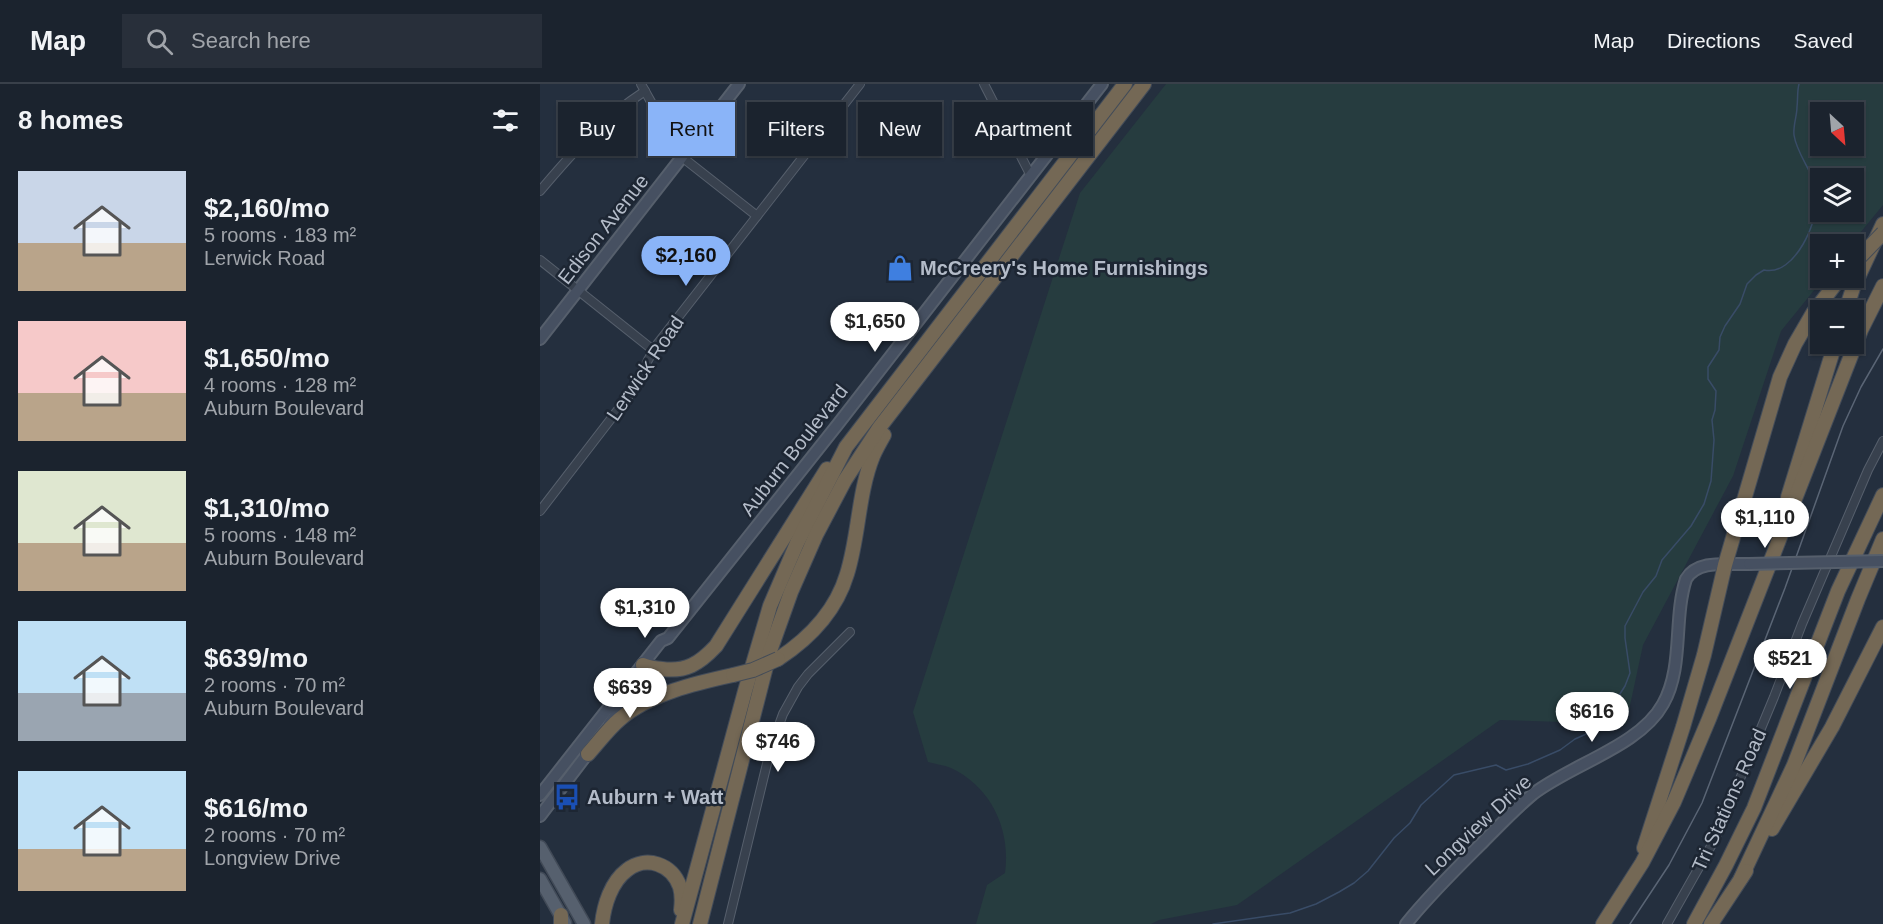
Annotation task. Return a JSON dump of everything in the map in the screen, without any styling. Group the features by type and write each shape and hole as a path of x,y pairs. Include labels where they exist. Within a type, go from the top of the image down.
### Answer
{"highway":[{"path":"646,666 675,670 691,666 705,658 716,646 825,470 846,447 1125,84"},
{"path":"700,924 770,651 791,592 816,535 845,480 879,428 1143,84"},
{"path":"1849,300 1883,224"},
{"path":"1864,253 1883,233"},
{"path":"1602,924 1652,847 1674,802 1862,330 1883,286"},
{"path":"1633,878 1683,728 1704,655 1725,565 1780,377 1795,344 1832,288"},
{"path":"588,754 620,719 649,701 680,688 753,670 778,659 809,636 826,617 848,573 873,455 940,348"},
{"path":"1784,528 1784,508 1832,354"},
{"path":"681,924 770,606 797,543 846,447"},
{"path":"1694,924 1754,807 1838,591 1883,495"},
{"path":"1741,878 1794,765 1883,539"},
{"path":"1711,924 1774,827 1820,747 1883,627"},
{"path":"602,924 605,905 612,887 625,871 635,865 648,862 668,869 677,882 682,900 681,924"},
{"path":"706,924 714,869"}],"main road":[{"name":"Edison Avenue","path":"540,339 739,84"},
{"name":"Auburn Boulevard","path":"540,795 646,666 665,647 668,638 838,424 1102,84"},
{"name":"Longview Drive","path":"1406,924 1438,886 1531,796 1557,778 1630,738 1650,723 1666,699 1672,679 1686,579 1693,570 1698,567 1725,565 1883,561"},
{"name":"Auburn Boulevard","path":"540,816 588,754 646,666"},
{"path":"540,847 584,924"},
{"path":"540,879 563,921"}],"street":[{"name":"Lerwick Road","path":"540,511 637,385 653,350 860,84"},
{"path":"984,84 1031,176"},
{"path":"540,191 595,129 643,87 682,157 757,216"},
{"path":"540,260 653,350"},
{"name":"Tri Stations Road","path":"1667,924 1715,839 1806,614 1868,470 1883,441"},
{"path":"728,924 771,747 780,722 788,703 808,674 850,632"}],"green space":[{"path":"1166,84 1883,84 1883,205 1859,234 1810,234 1810,288 1816,288 1781,331 1733,476 1643,645 1626,724 1500,720 1237,905 1159,920 1151,924 976,924 987,885 1005,873 1005,841 1001,825 987,798 977,786 951,768 928,762 913,712 1080,193"}],"waterway":[{"path":"1213,924 1290,913 1316,904 1339,892 1368,871 1394,838 1410,823 1421,805 1454,775 1496,765 1506,770 1528,764 1560,750 1575,739 1593,731 1607,714 1625,686 1630,673 1625,626 1643,592 1656,576 1662,560 1691,526 1704,504 1711,481 1714,440 1712,420 1716,391 1708,379 1708,367 1719,350 1720,337 1740,304 1747,284 1764,270 1775,270 1786,265 1803,244 1814,218 1817,206 1816,188 1794,135 1799,84"}],"tram line":[{"path":"1630,924 1669,865 1702,803 1785,588 1843,426 1861,387 1883,349"}],"place":[{"name":"McCreery's Home Furnishings","path":"900,268"},
{"name":"Auburn + Watt","path":"567,797"}]}
